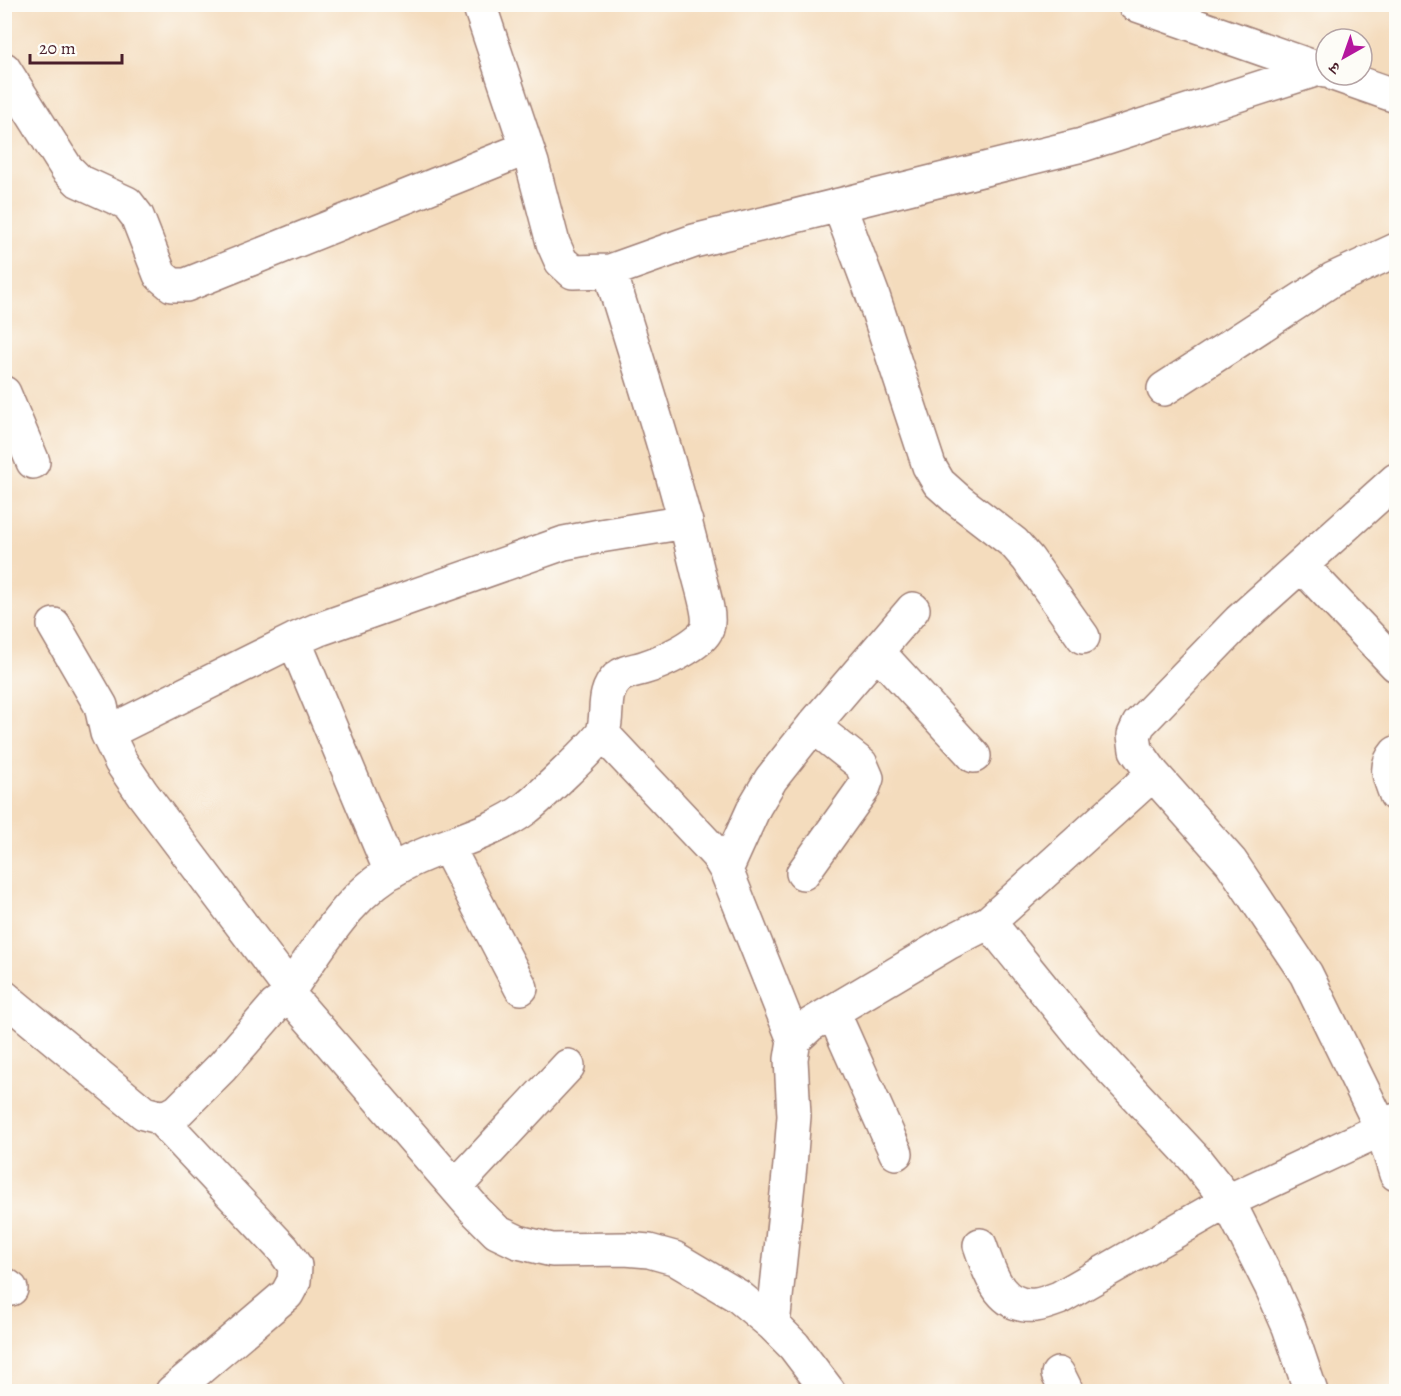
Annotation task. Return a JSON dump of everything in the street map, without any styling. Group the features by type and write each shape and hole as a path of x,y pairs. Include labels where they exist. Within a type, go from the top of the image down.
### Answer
{"street":[{"path":"479,4 527,148 553,243 561,261 573,272 610,271 694,241 1082,145 1314,76"},
{"path":"1134,4 1314,67"},
{"path":"4,69 67,169 79,181 127,203 137,216 160,275 172,285 186,285 527,148"},
{"path":"1370,87 1396,96"},
{"path":"839,205 872,293 929,466 939,483 1014,543 1083,637"},
{"path":"1164,389 1333,279 1396,250"},
{"path":"159,1118 178,1111 222,1067 288,994 339,918 362,894 404,864 505,821 525,809 603,734 606,700 610,687 617,678 626,671 645,668 680,652 699,640 707,628 707,608 686,522 610,271"},
{"path":"4,393 33,462"},
{"path":"1396,480 1239,621 1139,724 1134,735 1136,750 1153,774 1231,862 1306,974 1389,1125 1396,1174"},
{"path":"107,733 294,640 564,543 686,522"},
{"path":"1302,566 1396,665"},
{"path":"726,870 755,806 771,778 913,609"},
{"path":"54,625 102,706 107,733 121,762 288,994 477,1212 497,1232 518,1242 552,1250 625,1249 649,1251 674,1258 738,1296 773,1325 794,1346 829,1392"},
{"path":"294,640 391,872"},
{"path":"877,651 974,756"},
{"path":"803,873 863,789 867,778 861,764 813,726"},
{"path":"603,734 717,855 726,870 794,1040 791,1059 794,1116 773,1325"},
{"path":"1396,753 1390,760 1388,773 1396,795"},
{"path":"794,1040 810,1025 948,943 989,922 1153,774"},
{"path":"447,846 522,988"},
{"path":"989,922 1087,1043 1194,1158 1228,1201 1289,1327 1311,1392"},
{"path":"4,997 144,1113 159,1118 283,1249 295,1266 294,1281 286,1294 172,1392"},
{"path":"832,1012 896,1153"},
{"path":"456,1186 568,1066"},
{"path":"980,1245 991,1277 1004,1295 1021,1305 1038,1305 1059,1298 1228,1201 1389,1125"}]}
